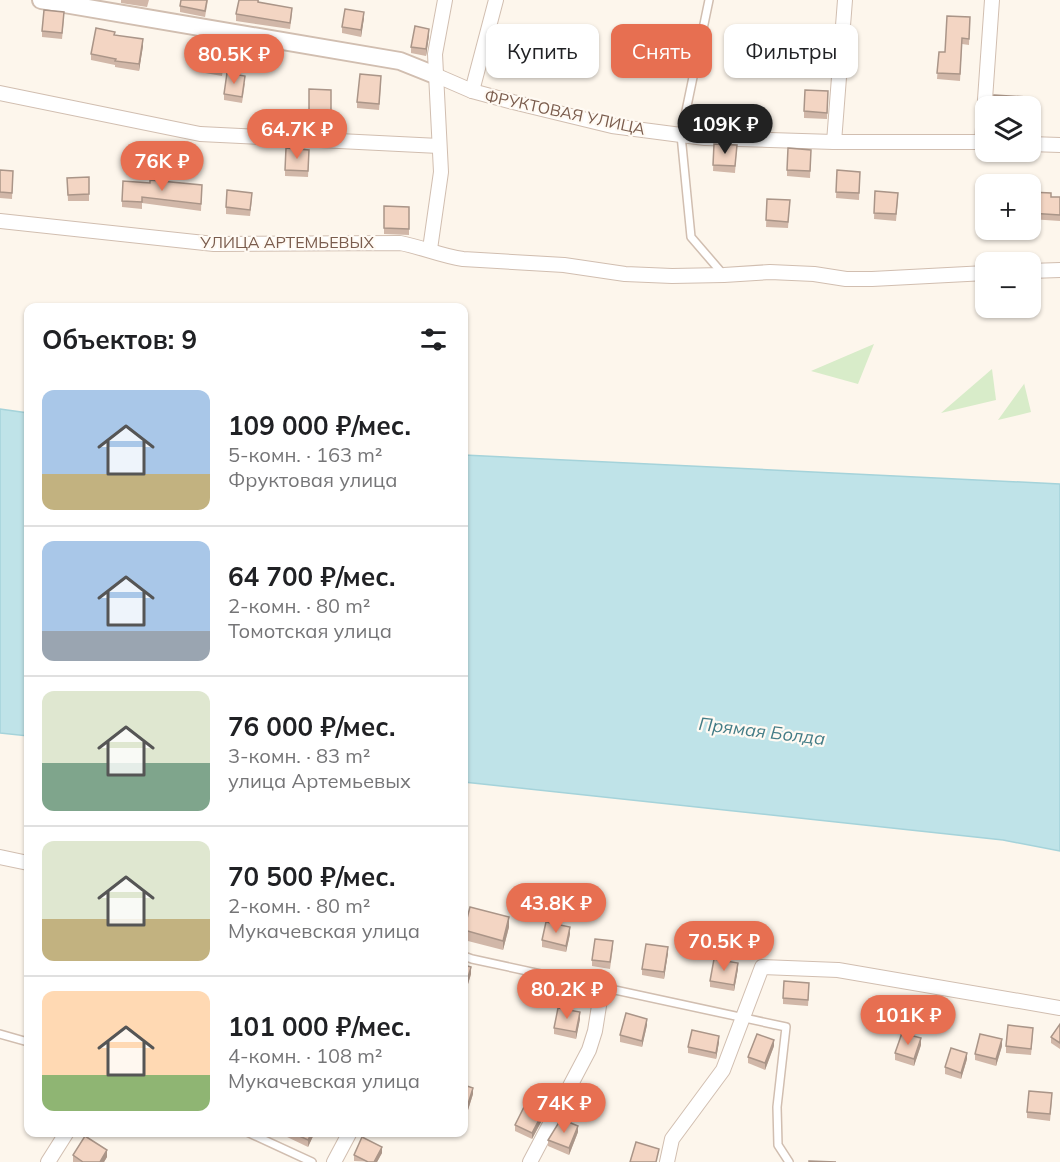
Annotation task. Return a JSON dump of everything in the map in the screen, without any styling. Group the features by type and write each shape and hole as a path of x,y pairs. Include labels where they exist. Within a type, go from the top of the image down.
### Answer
{"street":[{"path":"42,0 400,61 435,75"},
{"path":"430,249 441,172 435,54 446,0"},
{"path":"472,91 496,0"},
{"path":"834,142 845,0"},
{"path":"987,96 992,0"},
{"name":"ФРУКТОВАЯ УЛИЦА","path":"435,75 472,91 612,126 705,138 834,142 975,142"},
{"path":"0,93 200,134 439,146"},
{"path":"1041,144 1060,145"},
{"name":"УЛИЦА АРТЕМЬЕВЫХ","path":"0,221 214,244 400,243 430,249 446,257 564,265 626,274 724,275 770,272 872,279 975,274"},
{"path":"1041,270 1060,270"},
{"path":"0,857 24,862"},
{"path":"667,1162 672,1139 723,1070 762,968 838,970 1060,1008"},
{"path":"530,1162 589,1050 595,1031 602,987"},
{"path":"48,1162 64,1137"},
{"path":"334,1162 347,1137"}],"lane":[{"path":"709,0 681,135 691,237 724,275"},
{"path":"468,958 786,1027 777,1107 778,1145 789,1162"},
{"path":"0,1034 24,1041"},
{"path":"258,1137 312,1162"}],"green space":[{"path":"874,344 858,384 811,371"},
{"path":"992,369 996,400 941,413"},
{"path":"1024,384 1031,412 998,420"}],"water":[{"path":"0,409 24,412 24,736 0,733"},
{"name":"Прямая Болда","path":"468,455 1060,484 1060,851 1003,840 468,782"}],"building":[{"path":"181,0 207,0 205,11 180,6"},
{"path":"239,0 258,0 258,2 292,8 290,23 236,14"},
{"path":"345,9 364,12 361,30 342,27"},
{"path":"44,10 64,12 62,33 42,31"},
{"path":"947,16 970,17 969,39 962,38 960,74 937,73 939,52 945,52"},
{"path":"415,26 429,29 426,49 411,47"},
{"path":"96,28 115,32 114,35 143,39 139,64 115,61 116,59 91,54"},
{"path":"207,49 225,51 222,70 205,67"},
{"path":"227,73 245,76 242,97 224,94"},
{"path":"360,74 381,76 379,104 357,102"},
{"path":"309,89 331,90 331,114 309,114"},
{"path":"805,90 828,91 827,113 804,111"},
{"path":"714,144 737,145 735,166 713,165"},
{"path":"286,148 309,150 308,171 285,170"},
{"path":"788,148 811,150 810,171 787,170"},
{"path":"0,170 13,171 12,193 0,192"},
{"path":"837,170 860,172 859,193 836,192"},
{"path":"89,177 89,194 68,195 67,178"},
{"path":"150,180 202,185 201,204 142,197 142,202 122,201 123,181 150,183"},
{"path":"227,190 252,193 250,210 226,207"},
{"path":"875,191 898,193 896,214 874,213"},
{"path":"1041,193 1051,193 1051,197 1060,197 1060,215 1041,214"},
{"path":"767,199 790,200 788,222 766,220"},
{"path":"384,206 409,207 409,229 384,228"},
{"path":"470,907 509,917 503,941 468,931"},
{"path":"546,922 570,927 566,946 542,940"},
{"path":"595,939 613,941 610,962 592,960"},
{"path":"646,944 668,947 664,972 642,969"},
{"path":"714,959 738,963 734,985 710,981"},
{"path":"784,981 809,983 808,1000 783,998"},
{"path":"558,1008 580,1012 576,1032 554,1028"},
{"path":"626,1013 647,1019 642,1041 620,1035"},
{"path":"1060,1024 1060,1043 1051,1037"},
{"path":"1008,1025 1033,1028 1031,1049 1006,1046"},
{"path":"692,1030 719,1036 716,1053 688,1047"},
{"path":"902,1033 921,1038 914,1059 895,1053"},
{"path":"757,1034 774,1040 765,1063 748,1057"},
{"path":"980,1034 1002,1039 996,1059 975,1054"},
{"path":"951,1048 967,1053 961,1073 945,1067"},
{"path":"468,1086 473,1088 468,1104"},
{"path":"1029,1091 1052,1093 1050,1114 1027,1112"},
{"path":"524,1107 541,1116 532,1133 515,1125"},
{"path":"561,1119 578,1126 569,1148 548,1140"},
{"path":"84,1137 107,1150 100,1162 83,1162 73,1155"},
{"path":"362,1137 382,1147 374,1162 368,1162 354,1155"},
{"path":"636,1142 659,1149 656,1162 630,1162"}]}
